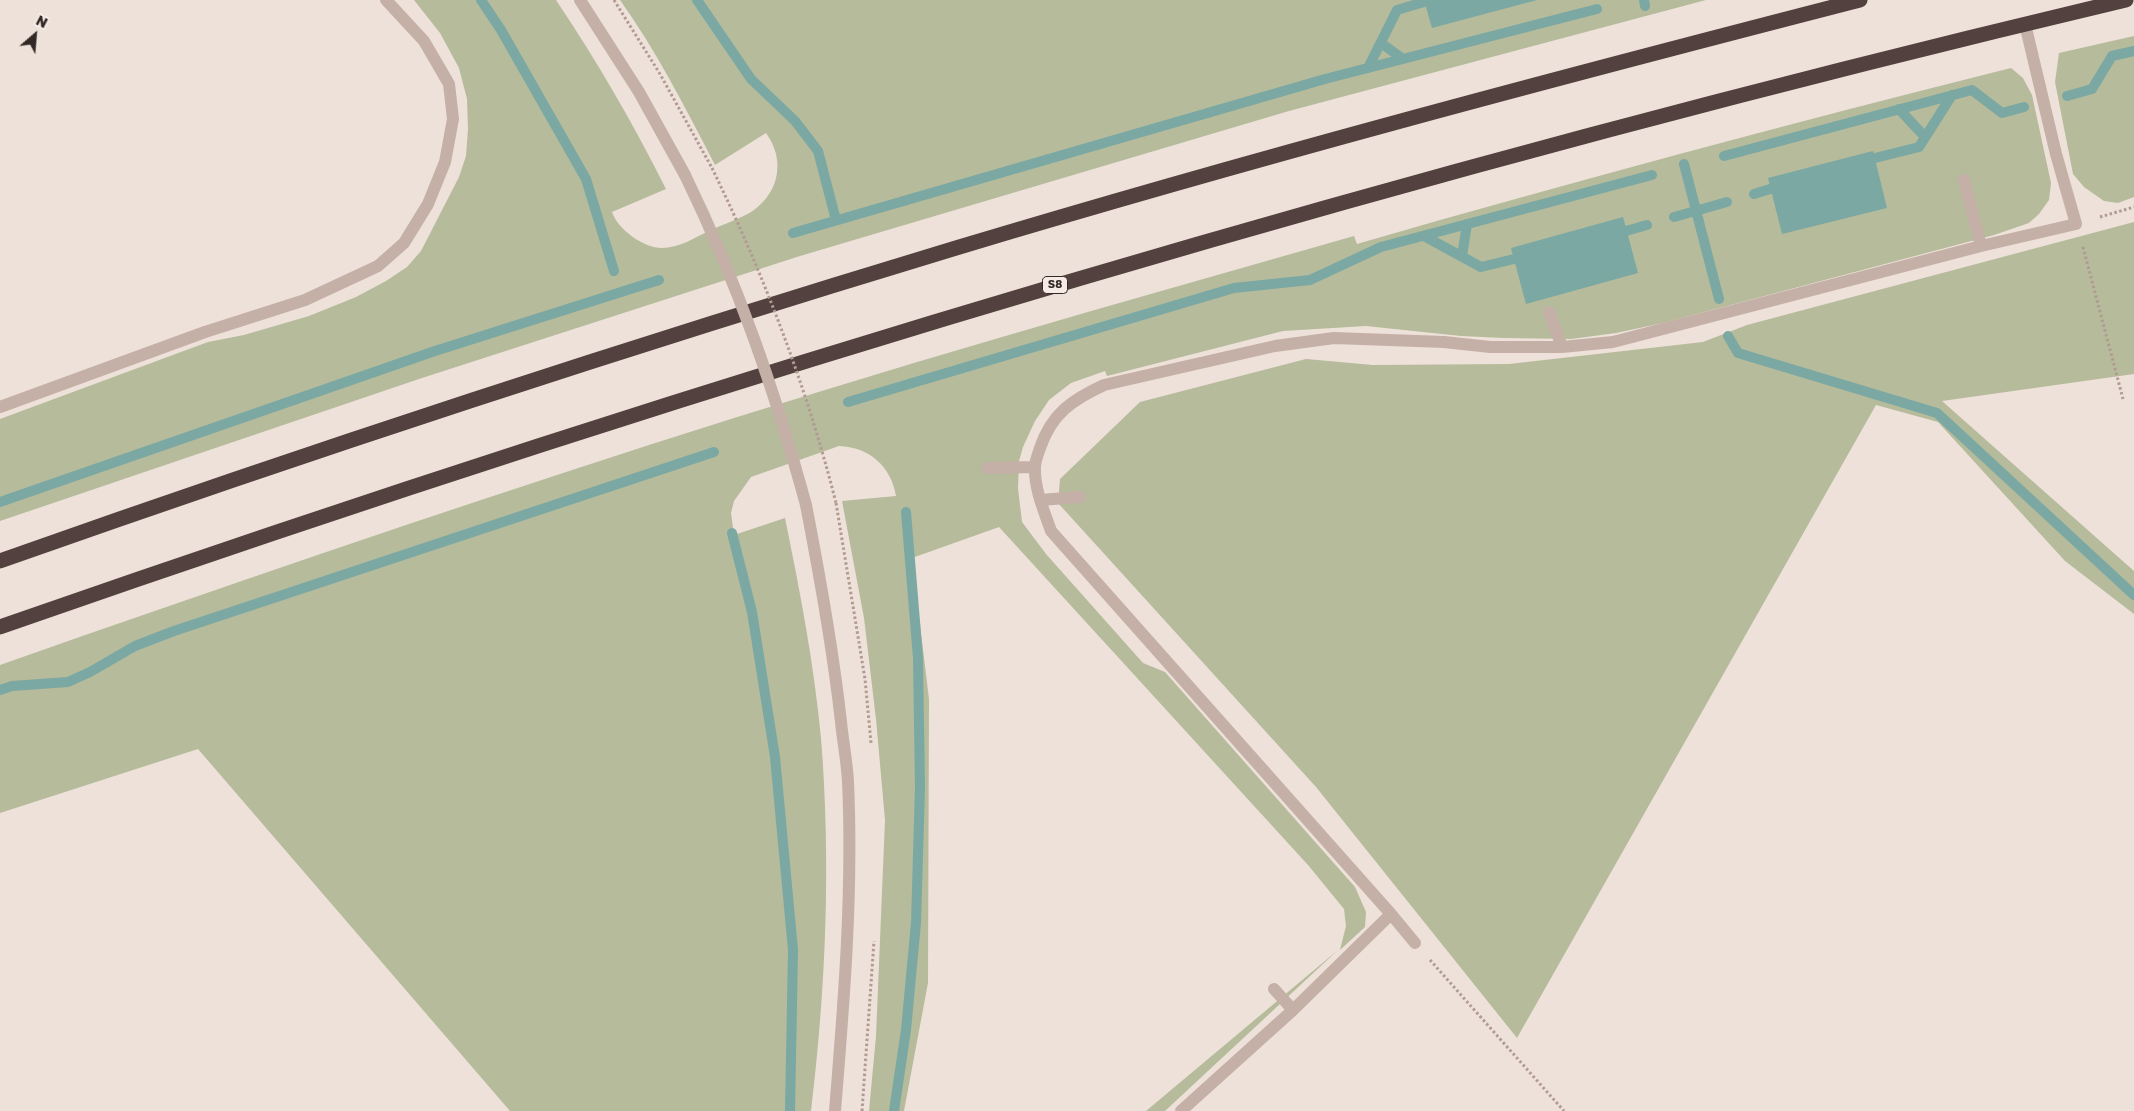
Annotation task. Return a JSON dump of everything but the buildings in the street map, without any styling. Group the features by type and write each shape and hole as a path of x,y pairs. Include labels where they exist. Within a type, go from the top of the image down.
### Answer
{"highway":[{"path":"0,561 206,488 422,416 958,248 1524,87 1860,0"},
{"name":"S8","path":"0,627 403,489 743,380 998,302 1548,146 1780,84 2126,0"}],"street":[{"path":"0,407 205,332 305,300 378,266 404,243 428,204 445,162 452,119 449,84 424,41 386,0"},
{"path":"580,0 639,92 716,239 763,359 785,427 806,505 827,613 848,780 850,862 848,959 835,1111"},
{"path":"1415,943 1051,531 1040,500 1035,467 1045,433 1057,415 1087,393 1104,385 1266,348 1334,338 1444,342 1490,347 1562,347 1613,342 1981,246 2076,224 2056,154 2025,24"},
{"path":"1964,180 1981,246"},
{"path":"1549,312 1562,347"},
{"path":"988,468 1035,467"},
{"path":"1040,500 1080,497"},
{"path":"1181,1111 1293,1010 1391,914"},
{"path":"1274,989 1293,1010"}],"path":[{"path":"2124,399 2076,224 2134,207"},
{"path":"1415,943 1564,1111"}],"green space":[{"path":"414,0 556,0 614,93 666,189 612,212 615,219 632,237 647,245 668,248 686,242 754,210 770,194 774,184 777,174 776,153 766,133 715,165 659,60 620,0 1706,0 1289,111 800,256 422,378 0,521 0,419 208,342 244,335 309,316 356,297 386,281 407,267 421,251 459,177 466,156 468,129 467,99 459,68 440,33"},
{"path":"2134,36 2134,197 2118,203 2104,201 2084,187 2073,174 2055,82 2059,53"},
{"path":"2011,68 2023,78 2032,95 2051,183 2049,200 2039,214 2029,223 1994,235 1663,323 1616,333 1571,339 1461,336 1366,326 1283,331 1107,376 1105,371 1071,383 1049,400 1035,421 1019,461 1018,488 1022,522 1046,554 1143,663 1165,672 1355,887 1366,912 1365,927 1340,950 1346,926 1344,909 1308,865 999,527 912,558 929,699 928,983 904,1111 869,1111 876,1036 885,820 864,618 842,501 896,496 884,467 869,454 850,447 839,446 751,477 734,501 731,513 734,535 785,518 815,683 824,785 826,878 823,972 811,1111 510,1111 198,749 0,813 0,665 486,498 737,417 912,364 1354,236 1357,244 1683,153"},
{"path":"2134,222 2134,374 1942,401 2134,571 2134,614 2065,561 1938,422 1876,405 1517,1038 1316,787 1058,503 1060,479 1140,402 1306,359 1373,365 1509,364 1703,342 1747,325"},
{"path":"1338,950 1165,1111 1146,1111"}],"water":[{"path":"1424,0 1537,0 1432,28"},
{"path":"1873,151 1887,208 1782,234 1768,178"},
{"path":"1623,217 1638,273 1526,304 1511,248"}],"waterway":[{"path":"481,0 501,30 586,179 614,271"},
{"path":"697,0 751,79 795,121 818,151 836,220"},
{"path":"1644,0 1645,6"},
{"path":"1368,68 1397,10 1424,2"},
{"path":"793,233 1325,79 1597,9"},
{"path":"1381,43 1403,59"},
{"path":"2067,96 2092,89 2112,56 2134,51"},
{"path":"1724,156 1972,90 2002,113 2024,107"},
{"path":"1875,158 1919,147 1952,95"},
{"path":"1899,109 1925,137"},
{"path":"1684,164 1719,299"},
{"path":"848,402 1234,288 1310,280 1381,247 1652,175"},
{"path":"1754,194 1770,189"},
{"path":"1674,217 1727,202"},
{"path":"1462,256 1467,224"},
{"path":"1626,231 1647,225"},
{"path":"1424,236 1481,267 1514,259"},
{"path":"0,502 435,351 659,280"},
{"path":"1728,336 1738,353 1937,413 2134,595"},
{"path":"0,690 12,686 68,682 90,672 135,646 174,631 714,452"},
{"path":"894,1111 906,1030 916,923 920,787 918,658 906,512"},
{"path":"732,533 752,612 775,757 793,950 790,1111"}]}
